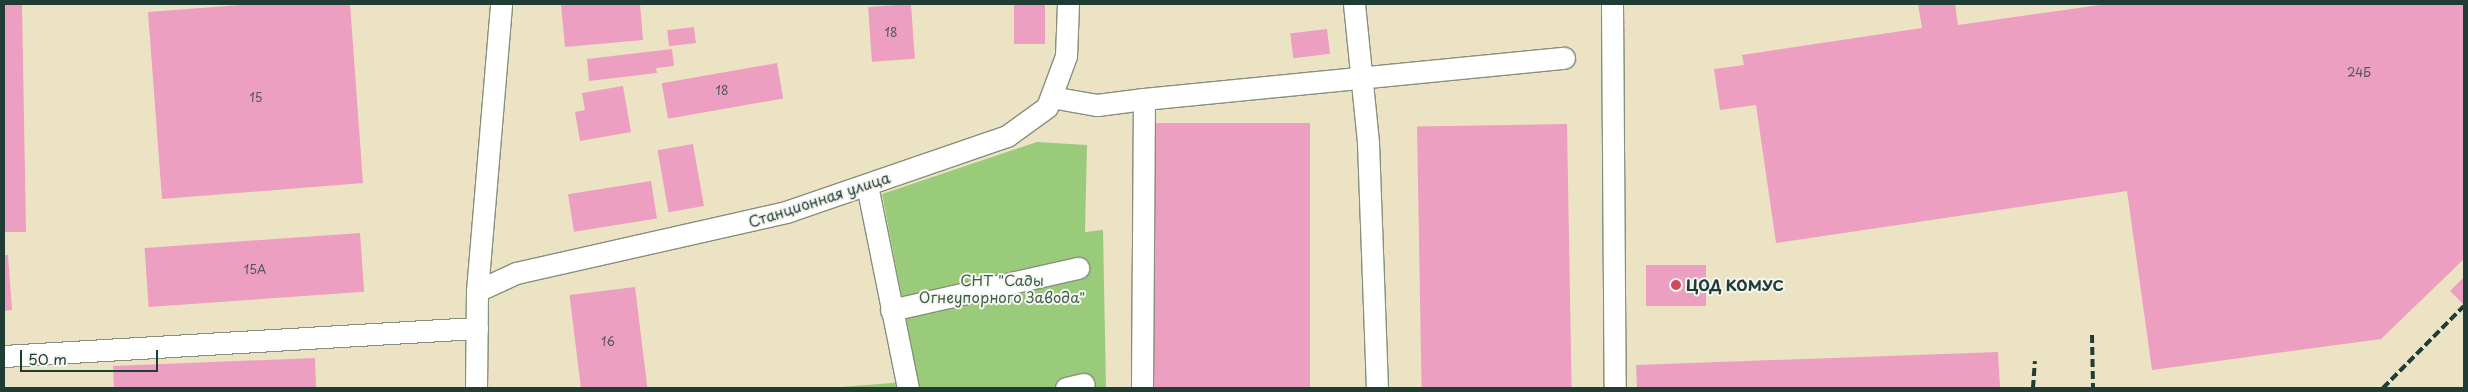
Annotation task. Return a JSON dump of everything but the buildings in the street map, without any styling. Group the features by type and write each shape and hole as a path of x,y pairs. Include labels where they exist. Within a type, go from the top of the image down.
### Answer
{"street":[{"path":"476,388 477,291 501,4"},
{"name":"Станционная улица","path":"477,291 516,273 697,235 866,185 1007,136 1047,107 1066,56 1068,4"},
{"path":"1354,4 1362,81 1377,388"},
{"path":"1612,4 1615,388"},
{"path":"1051,97 1097,105 1144,99 1362,81 1564,58"},
{"path":"1142,388 1144,99"},
{"path":"866,185 908,388"},
{"path":"891,310 1078,268"},
{"path":"4,356 477,328"}],"green space":[{"name":"СНТ \"Сады Огнеупорного Завода\"","path":"1037,142 1087,145 1085,232 1103,230 1106,388 828,388 918,381 882,194"}],"railway":[{"path":"2383,388 2464,306"},
{"path":"2092,335 2093,388"},
{"path":"2033,388 2035,361"}],"place":[{"name":"ЦОД КОМУС","path":"1676,285"}]}
